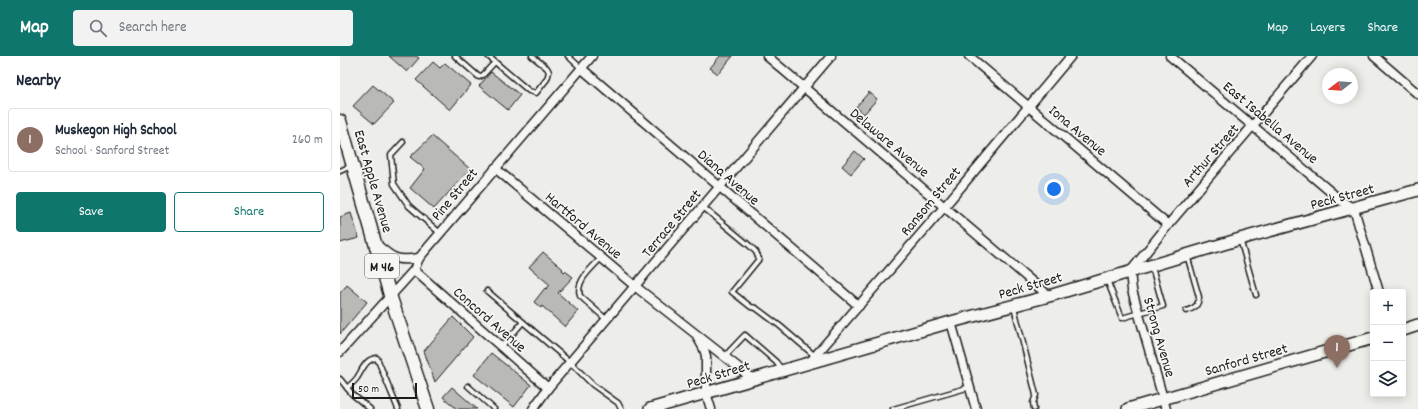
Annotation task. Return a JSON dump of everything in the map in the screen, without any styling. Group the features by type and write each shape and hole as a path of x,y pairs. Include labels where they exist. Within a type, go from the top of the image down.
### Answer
{"main road":[{"name":"East Apple Avenue","path":"340,122 390,295 428,409"}],"street":[{"name":"Pine Street","path":"340,352 414,270 419,258 440,232 592,56"},
{"name":"Delaware Avenue","path":"767,56 1049,296"},
{"name":"Terrace Street","path":"533,409 548,388 636,287 831,56"},
{"name":"Iona Avenue","path":"969,56 1168,225"},
{"name":"Ransom Street","path":"812,360 945,206 1071,56"},
{"name":"East Isabella Avenue","path":"1170,56 1338,199 1354,208"},
{"name":"Arthur Street","path":"1130,272 1168,225 1254,126 1312,56"},
{"path":"1374,56 1418,94"},
{"name":"Diana Avenue","path":"581,68 859,306"},
{"name":"Hartford Avenue","path":"495,168 636,287 753,379"},
{"name":"Peck Street","path":"650,409 812,360 1049,296 1130,272 1151,264 1418,190"},
{"path":"1354,208 1378,289"},
{"path":"375,243 396,259 405,260 419,258"},
{"name":"Concord Avenue","path":"414,270 548,388"},
{"name":"Strong Avenue","path":"1130,272 1132,290 1165,404"},
{"path":"951,322 976,409"},
{"path":"1406,329 1418,325"},
{"name":"Hartford Avenue","path":"694,332 704,348 706,356 706,393 711,409"},
{"name":"Sanford Street","path":"1128,409 1165,404 1370,339"}],"lane":[{"path":"455,56 479,77 483,75 495,62"},
{"path":"488,56 529,92 536,93 547,79 550,72 532,56"},
{"path":"568,56 581,68"},
{"path":"403,142 391,155 394,184 409,206 440,232"},
{"path":"340,171 353,165"},
{"path":"703,207 756,252 758,259 732,292 751,308 756,308 812,360"},
{"path":"1240,239 1256,295"},
{"path":"1186,311 1196,307 1199,303 1199,298 1187,255"},
{"path":"601,258 579,284 578,290 580,296 607,320"},
{"path":"1107,279 1122,318 1163,306 1151,264"},
{"path":"487,291 571,362 593,385 618,403 621,409"},
{"path":"1013,306 1036,395 1033,403 1034,409"},
{"path":"501,347 523,322"},
{"path":"724,356 745,335 776,362 782,370"},
{"path":"347,388 356,379 364,364 370,359 377,358 398,409"},
{"path":"340,378 352,394 370,409"},
{"path":"468,386 494,409"},
{"path":"893,409 970,387"}],"building":[{"path":"389,56 416,56 419,58 407,72"},
{"path":"720,56 733,56 718,74 710,68"},
{"path":"433,62 440,68 445,63 471,85 450,110 416,80"},
{"path":"491,72 520,95 508,110 479,86"},
{"path":"373,85 394,103 374,124 353,106"},
{"path":"869,92 877,99 864,114 856,107"},
{"path":"432,136 470,169 434,209 410,188 425,169 410,157"},
{"path":"855,151 864,159 851,174 842,166"},
{"path":"351,213 359,238 340,243 340,217"},
{"path":"543,252 563,269 562,270 564,272 565,271 573,277 558,293 578,311 565,327 542,306 541,308 534,302 545,288 546,289 550,285 529,267"},
{"path":"347,285 367,302 340,334 340,293"},
{"path":"453,317 473,337 435,382 424,351"},
{"path":"491,353 531,385 514,407 474,375"},
{"path":"452,387 477,409 457,409 443,397"}],"place":[{"name":"Muskegon High School","path":"1337,368"}]}
